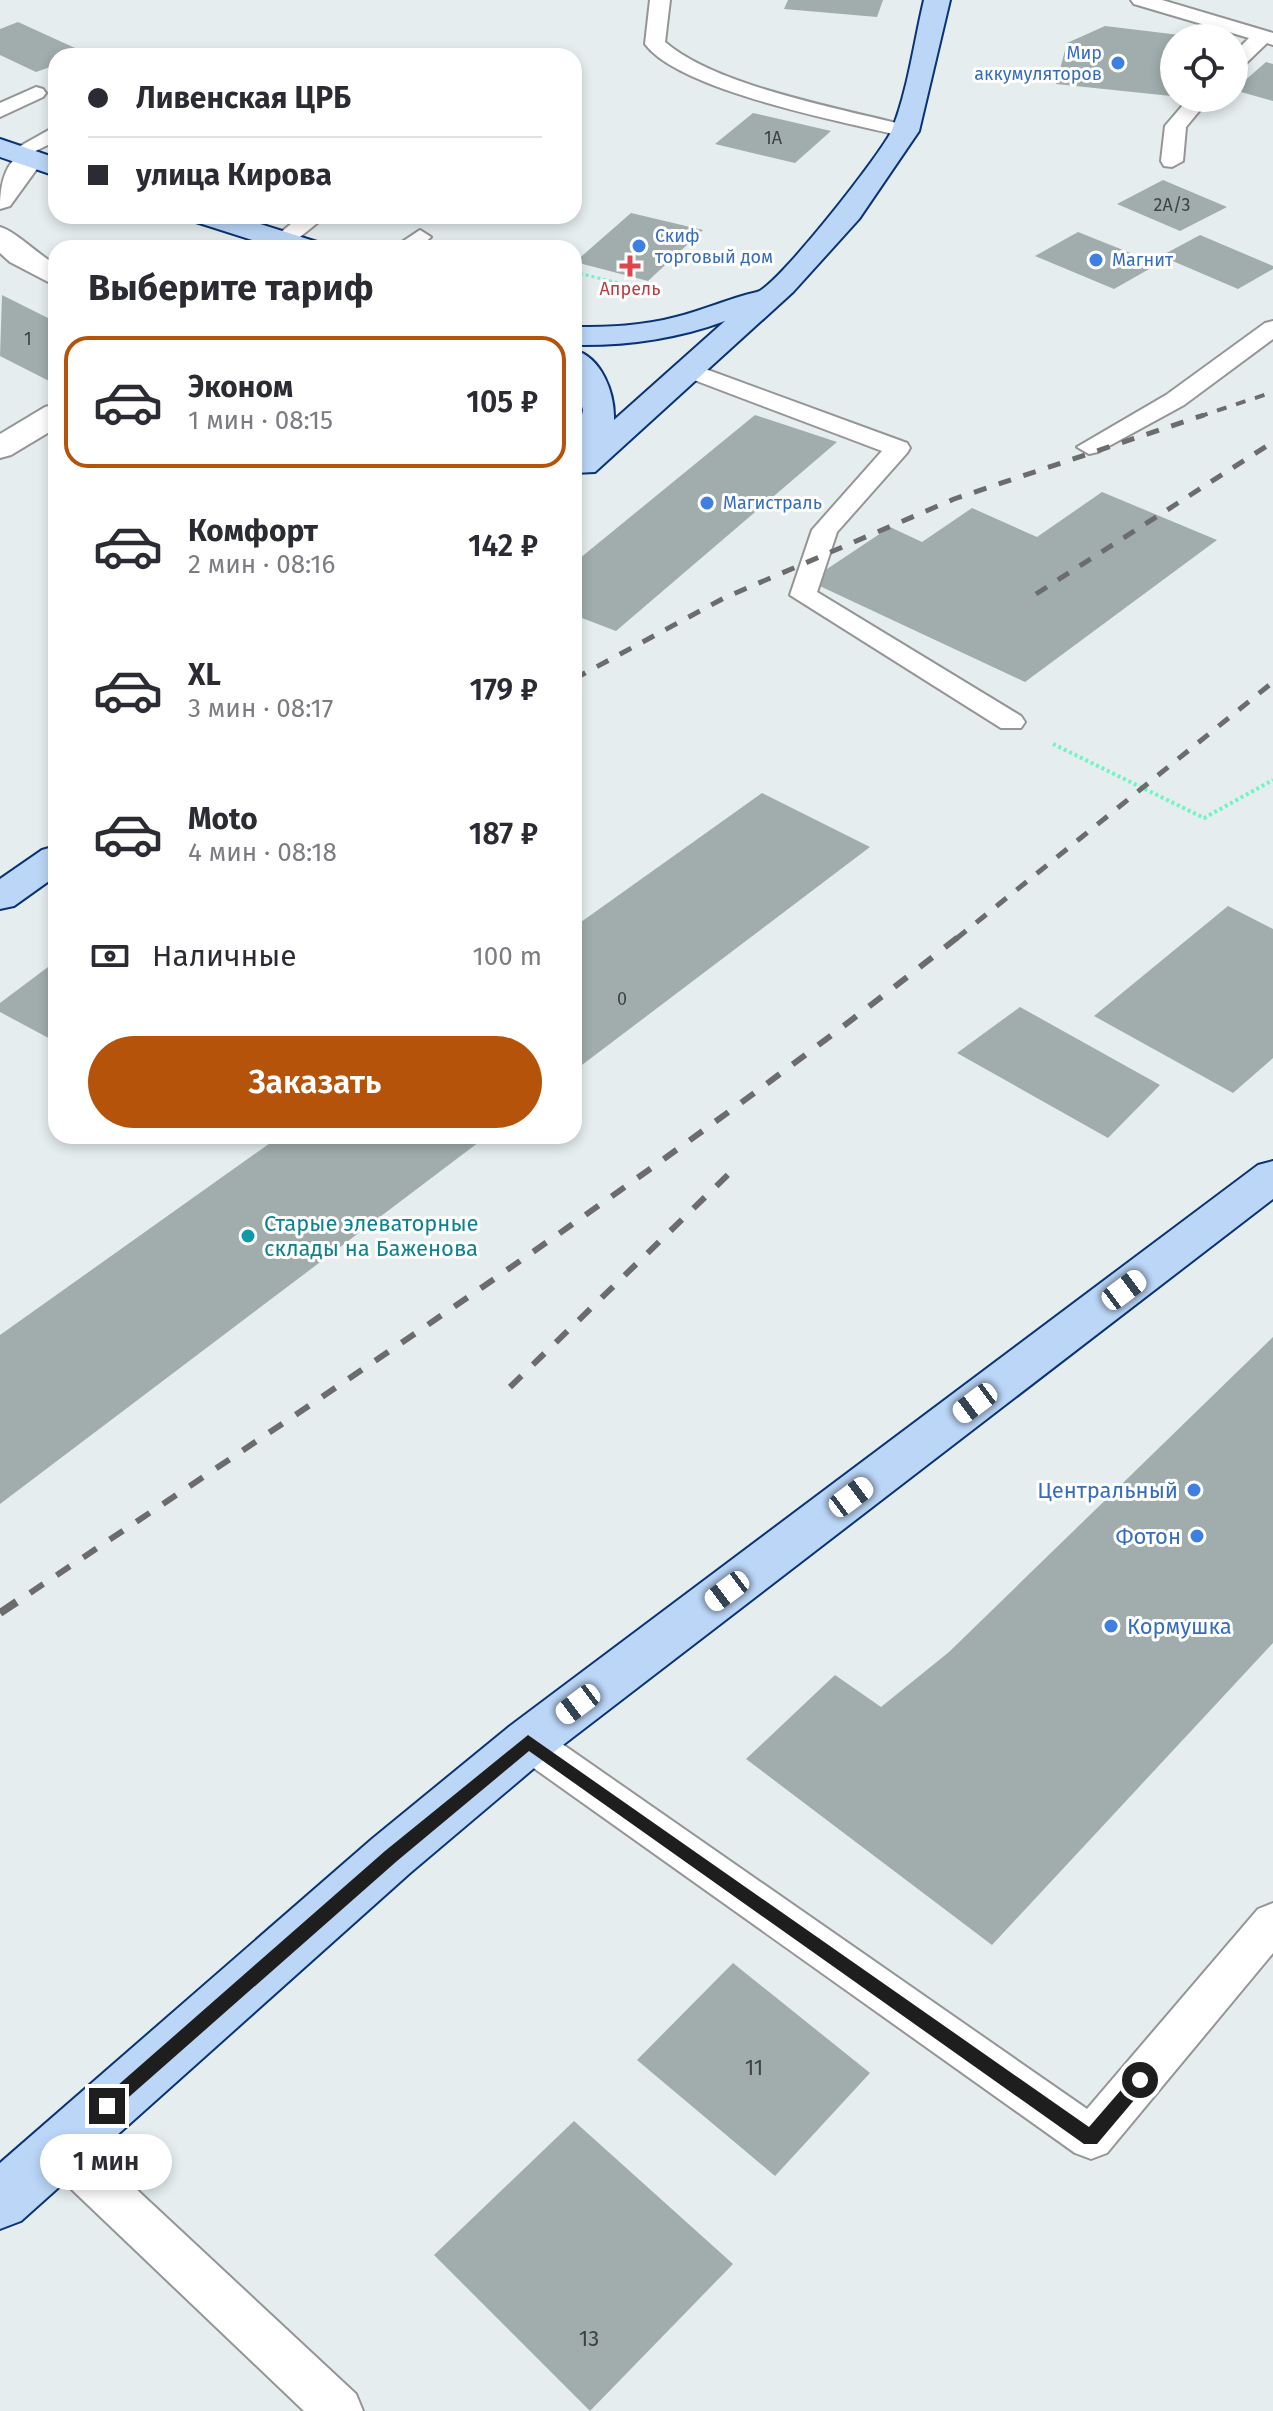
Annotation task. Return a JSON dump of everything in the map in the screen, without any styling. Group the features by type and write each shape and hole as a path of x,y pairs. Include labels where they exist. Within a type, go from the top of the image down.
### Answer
{"street":[{"path":"582,466 782,286 849,213 905,131 937,0"},
{"path":"0,200 26,157"},
{"path":"231,224 281,240"},
{"path":"0,236 20,256 48,272"},
{"path":"582,336 620,335 678,327 715,316 782,286"},
{"path":"582,370 593,384 601,414 594,444 582,464"},
{"path":"0,448 48,419"},
{"path":"0,897 48,864"},
{"path":"0,2201 391,1856 528,1742 1273,1176"}],"lane":[{"path":"660,0 655,44 667,57 740,85 905,131"},
{"path":"1141,0 1268,38"},
{"path":"1248,53 1268,38"},
{"path":"0,111 36,93"},
{"path":"1172,161 1176,126 1188,112"},
{"path":"26,157 48,139"},
{"path":"1089,447 1175,400 1273,328"},
{"path":"689,370 898,448 825,530 803,595 1011,722"},
{"path":"528,1742 1091,2138 1273,1922"},
{"path":"60,2148 339,2411"}],"path":[{"path":"582,274 634,286"},
{"path":"1011,722 1204,818 1273,780"}],"building":[{"path":"788,0 883,0 877,17 784,9"},
{"path":"18,22 75,48 48,48 48,68 36,72 0,55 0,29"},
{"name":"Мир аккумуляторов","path":"1105,26 1160,33 1160,95 1056,84 1067,43"},
{"path":"1266,62 1273,64 1273,101 1248,94 1248,78"},
{"path":"753,113 831,131 795,163 715,144"},
{"path":"1163,180 1227,207 1180,231 1117,204"},
{"name":"Скиф торговый дом","path":"631,213 703,230 648,281 582,264 582,256"},
{"name":"Магнит","path":"1078,232 1158,264 1114,289 1035,256"},
{"path":"1200,235 1273,266 1273,269 1238,289 1161,256"},
{"path":"2,295 48,318 48,380 0,356"},
{"name":"Магистраль","path":"755,415 837,442 616,631 582,618 582,556"},
{"path":"1102,492 1217,540 1025,682 809,581 890,527 922,542 972,508 1037,537"},
{"path":"762,793 870,847 582,1065 582,921"},
{"path":"1228,906 1273,929 1273,1058 1233,1093 1094,1016"},
{"path":"48,967 48,1038 0,1012 0,1003"},
{"path":"1020,1007 1160,1085 1108,1138 957,1053"},
{"name":"Старые элеваторные склады на Баженова","path":"269,1144 476,1144 0,1504 0,1335"},
{"path":"1273,1337 1273,1643 992,1945 746,1759 835,1675 881,1707 949,1652"},
{"path":"733,1963 870,2073 775,2176 637,2060"},
{"path":"574,2121 733,2264 590,2411 434,2255"}],"railway":[{"path":"1204,415 1273,392"},
{"path":"582,675 724,598 954,499 1204,415"},
{"path":"1198,417 1204,415"},
{"path":"1036,594 1273,442"},
{"path":"956,939 1273,682"},
{"path":"30,1593 384,1355 617,1193 958,937"},
{"path":"510,1387 737,1166"},
{"path":"0,1613 30,1593"}],"place":[{"name":"Мир аккумуляторов","path":"1118,63"},
{"name":"Скиф торговый дом","path":"639,246"},
{"name":"Магнит","path":"1096,260"},
{"name":"Апрель","path":"630,266"},
{"name":"Магистраль","path":"707,503"},
{"name":"Старые элеваторные склады на Баженова","path":"248,1236"},
{"name":"Центральный","path":"1194,1490"},
{"name":"Фотон","path":"1197,1536"},
{"name":"Кормушка","path":"1111,1626"}],"route":[{"path":"107,2106 391,1856 528,1742 1091,2138 1140,2080"}]}
